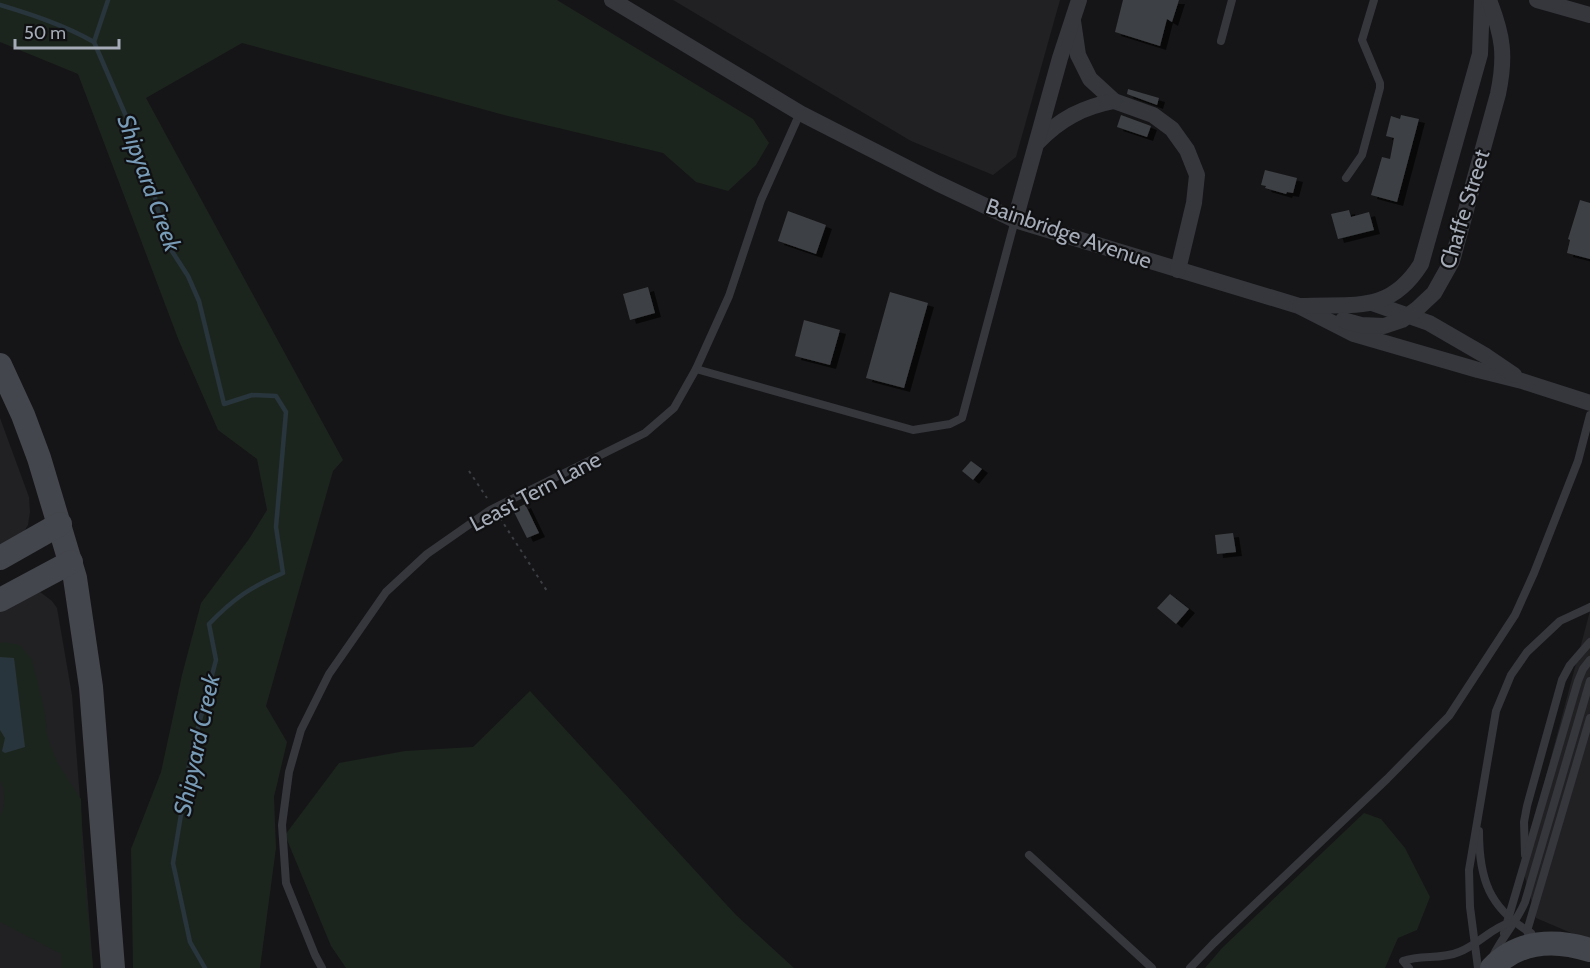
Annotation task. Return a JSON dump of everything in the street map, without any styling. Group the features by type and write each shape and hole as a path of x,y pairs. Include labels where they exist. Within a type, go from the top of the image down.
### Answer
{"street":[{"name":"Bainbridge Avenue","path":"612,0 800,113 1015,220 1299,306 1354,334 1522,381 1590,403"},
{"path":"1015,220 1078,0"},
{"name":"Chaffe Street","path":"1299,306 1363,305 1385,299 1410,282 1421,264 1480,54 1482,0"},
{"name":"Chaffe Street","path":"1299,306 1361,325 1384,326 1408,316 1434,292 1452,261 1503,69 1500,28 1488,0"},
{"path":"1538,0 1590,15"},
{"path":"1073,21 1078,55 1090,79 1114,101 1153,115 1173,129 1187,150 1197,175 1194,203 1178,270"},
{"path":"1038,142 1053,126 1079,110 1114,101"},
{"name":"Bainbridge Avenue","path":"1372,303 1429,323 1486,356 1522,381"},
{"path":"0,365 23,414 60,524 71,562 83,620 95,735 113,968"},
{"path":"0,558 60,524"},
{"path":"0,600 71,562"},
{"path":"1490,968 1536,939 1570,944 1590,950"}],"lane":[{"path":"1221,41 1232,0"},
{"path":"1346,178 1362,155 1380,88 1362,40 1374,0"},
{"name":"Least Tern Lane","path":"322,968 286,883 282,825 290,772 301,730 329,674 386,592 427,554 494,508 645,433 674,408 696,369 729,296 761,200 800,113"},
{"path":"696,369 913,430 950,424 962,418 1015,220"},
{"path":"1190,968 1387,779 1449,716 1515,615 1578,461 1590,415"},
{"path":"1478,968 1470,907 1469,870 1496,711 1511,675 1527,652 1560,621 1590,607"},
{"path":"1526,859 1524,831 1527,806 1562,680 1570,665 1590,642"},
{"path":"1490,968 1511,920 1526,859 1582,669 1582,650"},
{"path":"1582,669 1590,660"},
{"path":"1409,968 1403,961 1414,957 1444,956 1476,944 1493,930 1511,920 1525,902 1590,682 1582,669"},
{"path":"1478,819 1479,849 1484,880 1490,896 1511,920 1536,939 1590,718"},
{"path":"1029,855 1152,968"}],"path":[{"path":"469,471 547,591"}],"shaded area":[{"path":"0,0 557,0 753,119 769,143 756,165 728,191 696,182 663,153 504,115 242,43 146,98 343,460 333,471 266,706 287,742 274,797 276,848 260,968 133,968 131,849 161,772 182,675 201,603 249,539 267,510 257,459 218,430 179,341 78,74 0,42"},
{"path":"673,0 1060,0 1016,157 993,175 911,141"},
{"path":"0,418 29,497 30,512 28,525 20,538 0,549"},
{"path":"40,592 57,608 72,695 93,968 0,968 0,605"},
{"path":"1590,611 1590,941 1536,918 1522,866"},
{"path":"0,643 20,645 32,659 44,707 48,738 58,763 81,799 83,861 93,968 61,968 61,954 0,922 0,817 4,798 0,780"},
{"path":"0,657 14,658 25,747 5,753 2,751 5,738 0,730"},
{"path":"530,691 736,915 794,968 346,968 331,946 285,835 339,763 405,751 473,747"},
{"path":"1364,813 1381,819 1405,848 1430,897 1417,930 1398,938 1385,968 1205,968 1222,948"}],"building":[{"path":"1123,0 1179,0 1172,22 1167,19 1160,46 1115,32"},
{"path":"1128,89 1159,98 1157,105 1127,94"},
{"path":"1121,115 1151,126 1147,137 1117,127"},
{"path":"1401,115 1419,119 1397,202 1371,195 1382,157 1390,159 1394,138 1386,136 1391,116 1400,119"},
{"path":"1265,170 1297,178 1293,193 1287,192 1286,194 1261,185"},
{"path":"1580,200 1590,203 1590,259 1567,253 1570,240 1568,239"},
{"path":"1349,210 1351,217 1369,212 1374,230 1338,239 1331,214"},
{"path":"788,211 826,225 816,254 778,241"},
{"path":"648,287 655,313 630,320 623,294"},
{"path":"890,292 928,303 904,388 866,378"},
{"path":"804,320 840,330 830,365 795,356"},
{"path":"971,461 982,469 973,480 962,471"},
{"path":"525,504 539,533 527,538 513,510"},
{"path":"1233,533 1236,552 1217,554 1215,535"},
{"path":"1170,594 1189,609 1176,624 1157,608"}],"waterway":[{"name":"Shipyard Creek","path":"108,0 94,42 132,130 143,169 155,198 166,242 188,276 199,301 224,404 252,395 276,396 286,412 276,527 283,573 243,594 209,624 216,660 191,754 173,863 190,942 205,968"},
{"path":"0,5 60,25 94,42"}]}
